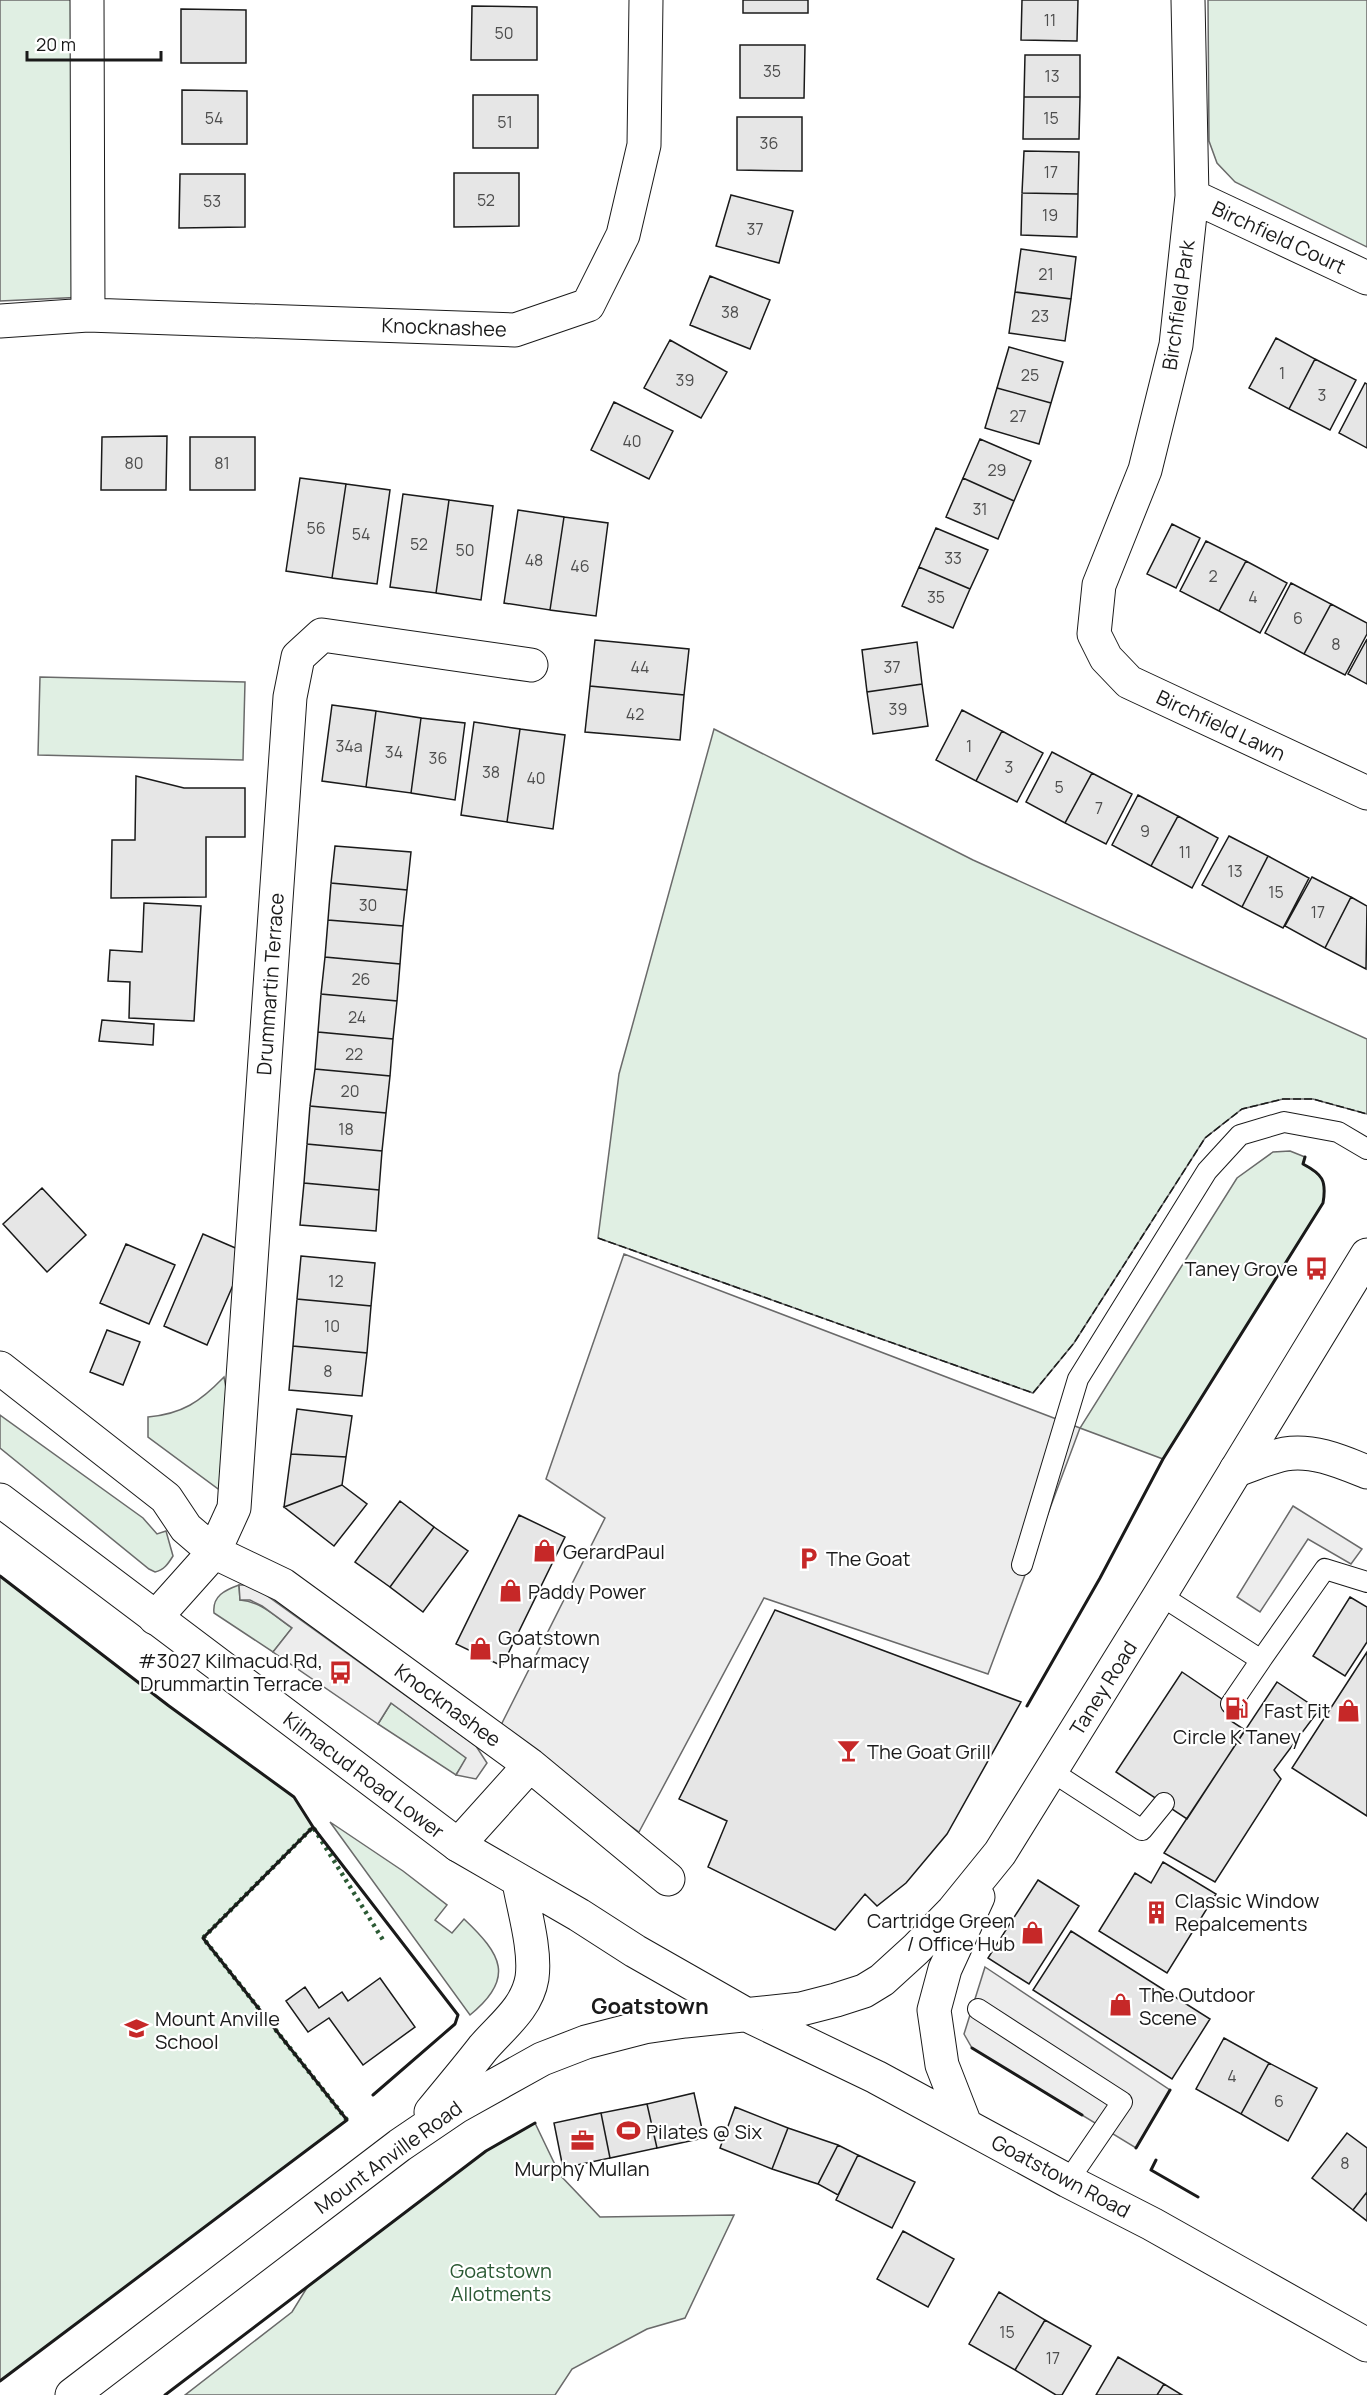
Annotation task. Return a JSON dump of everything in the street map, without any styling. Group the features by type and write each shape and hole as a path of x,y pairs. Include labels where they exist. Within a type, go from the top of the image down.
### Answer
{"street":[{"path":"87,0 88,315"},
{"name":"Knocknashee","path":"0,321 88,315 515,330 588,305 623,234 644,145 645,0"},
{"name":"Birchfield Park","path":"1094,634 1099,585 1145,470 1176,345 1192,195 1188,0"},
{"name":"Birchfield Court","path":"1192,195 1367,278"},
{"name":"Birchfield Lawn","path":"1094,634 1106,658 1129,682 1367,793"},
{"name":"Drummartin Terrace","path":"214,1552 234,1508 290,698 298,657 322,635 531,665"},
{"name":"Taney Road","path":"749,2016 801,2009 864,1991 882,1980 953,1911 1000,1853 1367,1255"},
{"name":"Knocknashee","path":"0,1368 166,1498 186,1528 214,1552 283,1585 530,1766 668,1878"},
{"path":"1236,1470 1285,1454 1305,1452 1343,1462 1367,1472"},
{"name":"Kilmacud Road Lower","path":"0,1500 458,1845 579,1915 634,1951 749,2016"},
{"path":"155,1618 214,1552"},
{"path":"458,1845 530,1766"},
{"path":"965,2124 942,2065 934,2010 945,1969 1000,1853"},
{"path":"409,2139 485,2047 516,2014 527,1994 532,1976 519,1882"},
{"name":"Goatstown Road","path":"749,2016 851,2064 965,2124 1152,2224 1367,2345"},
{"name":"Mount Anville Road","path":"72,2395 409,2139 456,2107 517,2071 586,2042 644,2027 685,2020 749,2016"}],"lane":[{"path":"1022,1564 1078,1378 1207,1172 1240,1135 1284,1122 1338,1132 1367,1149"},
{"path":"1231,1704 1325,1569 1367,1582"},
{"path":"1160,1595 1262,1659"},
{"path":"1051,1771 1142,1830 1164,1803"},
{"path":"978,2009 1122,2102 1068,2181"}],"green space":[{"path":"0,0 75,0 85,297 0,301"},
{"path":"1208,0 1367,0 1367,247 1235,182 1217,163 1209,141"},
{"path":"40,677 245,682 243,760 38,755"},
{"path":"714,729 973,860 1367,1039 1367,1114 1313,1099 1283,1099 1242,1109 1205,1138 1074,1343 1033,1393 598,1238 619,1074"},
{"path":"1290,1151 1305,1157 1303,1164 1322,1179 1323,1203 1163,1459 1080,1428 1237,1178 1273,1152"},
{"path":"224,1377 229,1404 225,1494 148,1437 148,1417 181,1410 198,1400"},
{"path":"0,1415 143,1518 157,1534 166,1531 173,1556 166,1566 155,1572 149,1569 0,1448"},
{"name":"Mount Anville School","path":"0,1576 169,1706 294,1797 313,1827 203,1938 347,2120 0,2381"},
{"path":"239,1585 240,1600 261,1606 292,1628 273,1652 214,1613 215,1602 220,1594"},
{"path":"391,1703 467,1758 456,1775 378,1724"},
{"path":"330,1822 403,1871 447,1905 435,1920 452,1933 464,1919 487,1944 498,1966 498,1978 494,1989 470,2015"},
{"name":"Goatstown Allotments","path":"535,2123 560,2175 600,2217 734,2215 685,2318 647,2329 572,2369 555,2395 185,2395 292,2312 308,2286 486,2151"}],"shaded area":[{"name":"The Goat","path":"624,1254 1080,1428 988,1674 764,1598 639,1832 498,1731 605,1518 546,1479"},
{"path":"1293,1506 1362,1549 1351,1564 1308,1539 1260,1612 1237,1597"},
{"path":"239,1585 252,1585 476,1746 487,1763 476,1779 456,1775 466,1758 391,1703 378,1724 273,1652 292,1628 262,1606 250,1600 240,1600"},
{"path":"985,1967 1170,2090 1136,2148 972,2048 964,2034"}],"building":[{"path":"743,0 808,0 808,13 743,13"},
{"path":"1022,0 1078,0 1077,41 1021,40"},
{"path":"472,6 537,7 537,60 471,60"},
{"path":"181,9 246,10 246,63 181,63"},
{"path":"740,45 805,45 804,98 740,98"},
{"path":"1025,55 1080,55 1080,97 1024,97"},
{"path":"182,90 247,91 247,144 182,144"},
{"path":"473,95 538,95 538,148 473,148"},
{"path":"1024,97 1080,97 1079,139 1023,139"},
{"path":"737,117 802,117 802,171 737,170"},
{"path":"1024,151 1079,152 1078,194 1022,193"},
{"path":"454,173 519,173 519,226 454,227"},
{"path":"180,174 245,174 245,227 179,228"},
{"path":"1022,193 1078,194 1077,237 1021,235"},
{"path":"731,195 793,211 779,263 716,246"},
{"path":"1021,249 1076,257 1071,299 1015,292"},
{"path":"710,276 770,300 750,349 690,325"},
{"path":"1015,292 1071,299 1065,341 1009,333"},
{"path":"1276,338 1315,359 1289,409 1249,388"},
{"path":"670,340 727,372 701,418 644,388"},
{"path":"1009,347 1063,362 1051,403 997,388"},
{"path":"1315,359 1356,380 1330,430 1289,409"},
{"path":"1365,383 1367,384 1367,448 1339,433"},
{"path":"997,388 1051,403 1039,444 985,428"},
{"path":"614,402 673,431 649,479 591,450"},
{"path":"167,436 166,490 101,490 102,437"},
{"path":"190,437 255,437 255,490 190,490"},
{"path":"980,439 1031,461 1014,501 963,478"},
{"path":"300,478 346,484 332,578 286,571"},
{"path":"963,478 1014,501 998,539 946,517"},
{"path":"346,484 390,490 377,584 332,578"},
{"path":"403,494 449,500 436,593 390,587"},
{"path":"449,500 493,506 481,600 436,593"},
{"path":"518,510 564,517 550,610 504,603"},
{"path":"564,517 608,523 596,616 550,610"},
{"path":"1172,524 1200,538 1176,588 1147,574"},
{"path":"936,528 988,550 970,589 919,567"},
{"path":"1206,541 1246,561 1219,611 1180,591"},
{"path":"1246,561 1287,583 1260,633 1219,611"},
{"path":"919,567 970,589 953,628 902,606"},
{"path":"1291,583 1331,604 1304,654 1265,633"},
{"path":"1331,604 1367,623 1367,634 1345,675 1304,654"},
{"path":"1367,639 1367,684 1348,674"},
{"path":"595,640 689,649 684,695 590,686"},
{"path":"917,642 922,684 867,692 862,650"},
{"path":"922,684 928,726 873,734 867,692"},
{"path":"590,686 684,695 680,740 585,732"},
{"path":"332,705 376,711 366,787 322,781"},
{"path":"962,710 1002,731 976,781 936,760"},
{"path":"376,711 421,718 411,793 366,787"},
{"path":"421,718 465,723 455,800 411,793"},
{"path":"474,722 520,729 507,822 461,815"},
{"path":"520,729 565,735 553,829 507,822"},
{"path":"1002,731 1043,753 1017,802 976,781"},
{"path":"1052,752 1092,773 1065,823 1026,802"},
{"path":"1092,773 1132,794 1106,844 1065,823"},
{"path":"136,776 184,788 245,788 245,837 206,837 206,897 111,898 112,840 135,840"},
{"path":"1138,795 1178,816 1151,866 1112,845"},
{"path":"1178,816 1218,838 1192,888 1151,866"},
{"path":"1229,836 1268,856 1242,907 1202,885"},
{"path":"335,846 411,852 407,890 331,883"},
{"path":"1268,856 1309,878 1283,928 1242,907"},
{"path":"1312,877 1351,897 1325,948 1285,926"},
{"path":"331,883 407,890 403,926 328,920"},
{"path":"1351,897 1367,906 1366,969 1325,948"},
{"path":"144,903 201,906 194,1021 129,1018 130,982 108,981 110,950 142,952"},
{"path":"328,920 403,926 400,964 325,957"},
{"path":"325,957 400,964 397,1001 321,994"},
{"path":"321,994 397,1001 393,1039 318,1032"},
{"path":"102,1020 154,1024 153,1045 99,1041"},
{"path":"318,1032 393,1039 390,1076 315,1069"},
{"path":"315,1069 390,1076 386,1113 310,1106"},
{"path":"310,1106 386,1113 382,1151 307,1144"},
{"path":"307,1144 382,1151 379,1190 304,1183"},
{"path":"304,1183 379,1190 376,1231 300,1225"},
{"path":"42,1188 86,1235 47,1272 3,1224"},
{"path":"203,1234 247,1253 207,1345 164,1326"},
{"path":"126,1244 175,1265 149,1324 100,1303"},
{"path":"301,1256 375,1263 371,1306 297,1299"},
{"path":"297,1299 371,1306 367,1353 293,1346"},
{"path":"107,1330 140,1342 123,1385 90,1372"},
{"path":"293,1346 367,1353 362,1396 289,1390"},
{"path":"297,1409 352,1416 346,1457 291,1454"},
{"path":"291,1454 346,1457 342,1485 284,1507"},
{"path":"342,1485 367,1504 334,1546 284,1507"},
{"path":"400,1501 434,1527 390,1587 355,1562"},
{"name":"Paddy Power","path":"519,1515 565,1537 502,1666 456,1644"},
{"path":"434,1527 468,1551 423,1612 390,1587"},
{"path":"1350,1597 1367,1607 1367,1642 1345,1676 1313,1656"},
{"name":"The Goat Grill","path":"775,1610 1021,1702 947,1834 906,1883 877,1906 865,1894 835,1930 708,1867 727,1821 679,1799"},
{"name":"Fast Fit","path":"1367,1652 1367,1816 1292,1768"},
{"path":"1182,1672 1235,1708 1228,1719 1245,1730 1187,1819 1116,1772"},
{"path":"1277,1682 1319,1710 1274,1770 1281,1779 1215,1882 1164,1853"},
{"name":"Classic Window Repalcements","path":"1163,1862 1216,1894 1167,1973 1099,1931 1135,1873 1151,1883"},
{"name":"Cartridge Green / Office Hub","path":"1038,1880 1079,1906 1029,1984 988,1958"},
{"name":"The Outdoor Scene","path":"1071,1931 1210,2019 1172,2079 1033,1990"},
{"path":"380,1978 415,2027 363,2065 329,2018 308,2032 286,2001 305,1987 319,2008 342,1992 348,2001"},
{"path":"1224,2038 1269,2063 1241,2114 1196,2089"},
{"path":"1269,2063 1317,2088 1288,2141 1241,2114"},
{"path":"694,2093 704,2138 657,2148 647,2104"},
{"path":"647,2104 657,2148 610,2158 601,2113"},
{"path":"735,2107 788,2128 772,2169 720,2148"},
{"name":"Murphy Mullan","path":"601,2113 610,2158 563,2168 554,2123"},
{"path":"788,2128 838,2145 818,2184 772,2169"},
{"path":"1347,2133 1367,2148 1367,2192 1353,2210 1312,2178"},
{"path":"838,2145 858,2155 838,2195 818,2184"},
{"path":"858,2155 915,2182 892,2228 836,2200"},
{"path":"1367,2192 1367,2221 1353,2210"},
{"path":"903,2231 954,2259 928,2307 877,2279"},
{"path":"999,2292 1045,2320 1015,2370 969,2344"},
{"path":"1045,2320 1091,2346 1062,2395 1056,2395 1015,2370"},
{"path":"1118,2357 1164,2384 1157,2395 1096,2395"},
{"path":"1164,2384 1182,2395 1157,2395"}],"hedge":[{"path":"347,2120 203,1938 313,1827 383,1940"}],"fence":[{"path":"598,1238 1033,1393 1074,1343 1205,1138 1242,1109 1283,1099 1313,1099 1367,1114"}],"wall":[{"path":"1027,1706 1100,1578 1163,1459 1323,1203 1322,1179 1315,1171 1303,1164 1305,1157"},
{"path":"0,1576 169,1706 294,1797 313,1827 203,1938 347,2120 0,2381"},
{"path":"313,1827 458,2015 455,2024 373,2095"},
{"path":"972,2048 1082,2115"},
{"path":"1136,2148 1170,2090"},
{"path":"165,2395 486,2151 535,2123"},
{"path":"1156,2160 1151,2170 1198,2197"}],"place":[{"name":"Taney Grove","path":"1316,1268"},
{"name":"GerardPaul","path":"545,1551"},
{"name":"The Goat","path":"808,1558"},
{"name":"Paddy Power","path":"510,1591"},
{"name":"Goatstown Pharmacy","path":"480,1649"},
{"name":"#3027 Kilmacud Rd, Drummartin Terrace","path":"341,1672"},
{"name":"Circle K Taney","path":"1237,1708"},
{"name":"Fast Fit","path":"1348,1710"},
{"name":"The Goat Grill","path":"849,1751"},
{"name":"Classic Window Repalcements","path":"1157,1912"},
{"name":"Cartridge Green / Office Hub","path":"1033,1932"},
{"name":"The Outdoor Scene","path":"1121,2005"},
{"name":"Mount Anville School","path":"137,2029"},
{"name":"Pilates @ Six","path":"628,2131"},
{"name":"Murphy Mullan","path":"582,2140"}],"district":[{"name":"Goatstown","path":"650,2006"}]}
